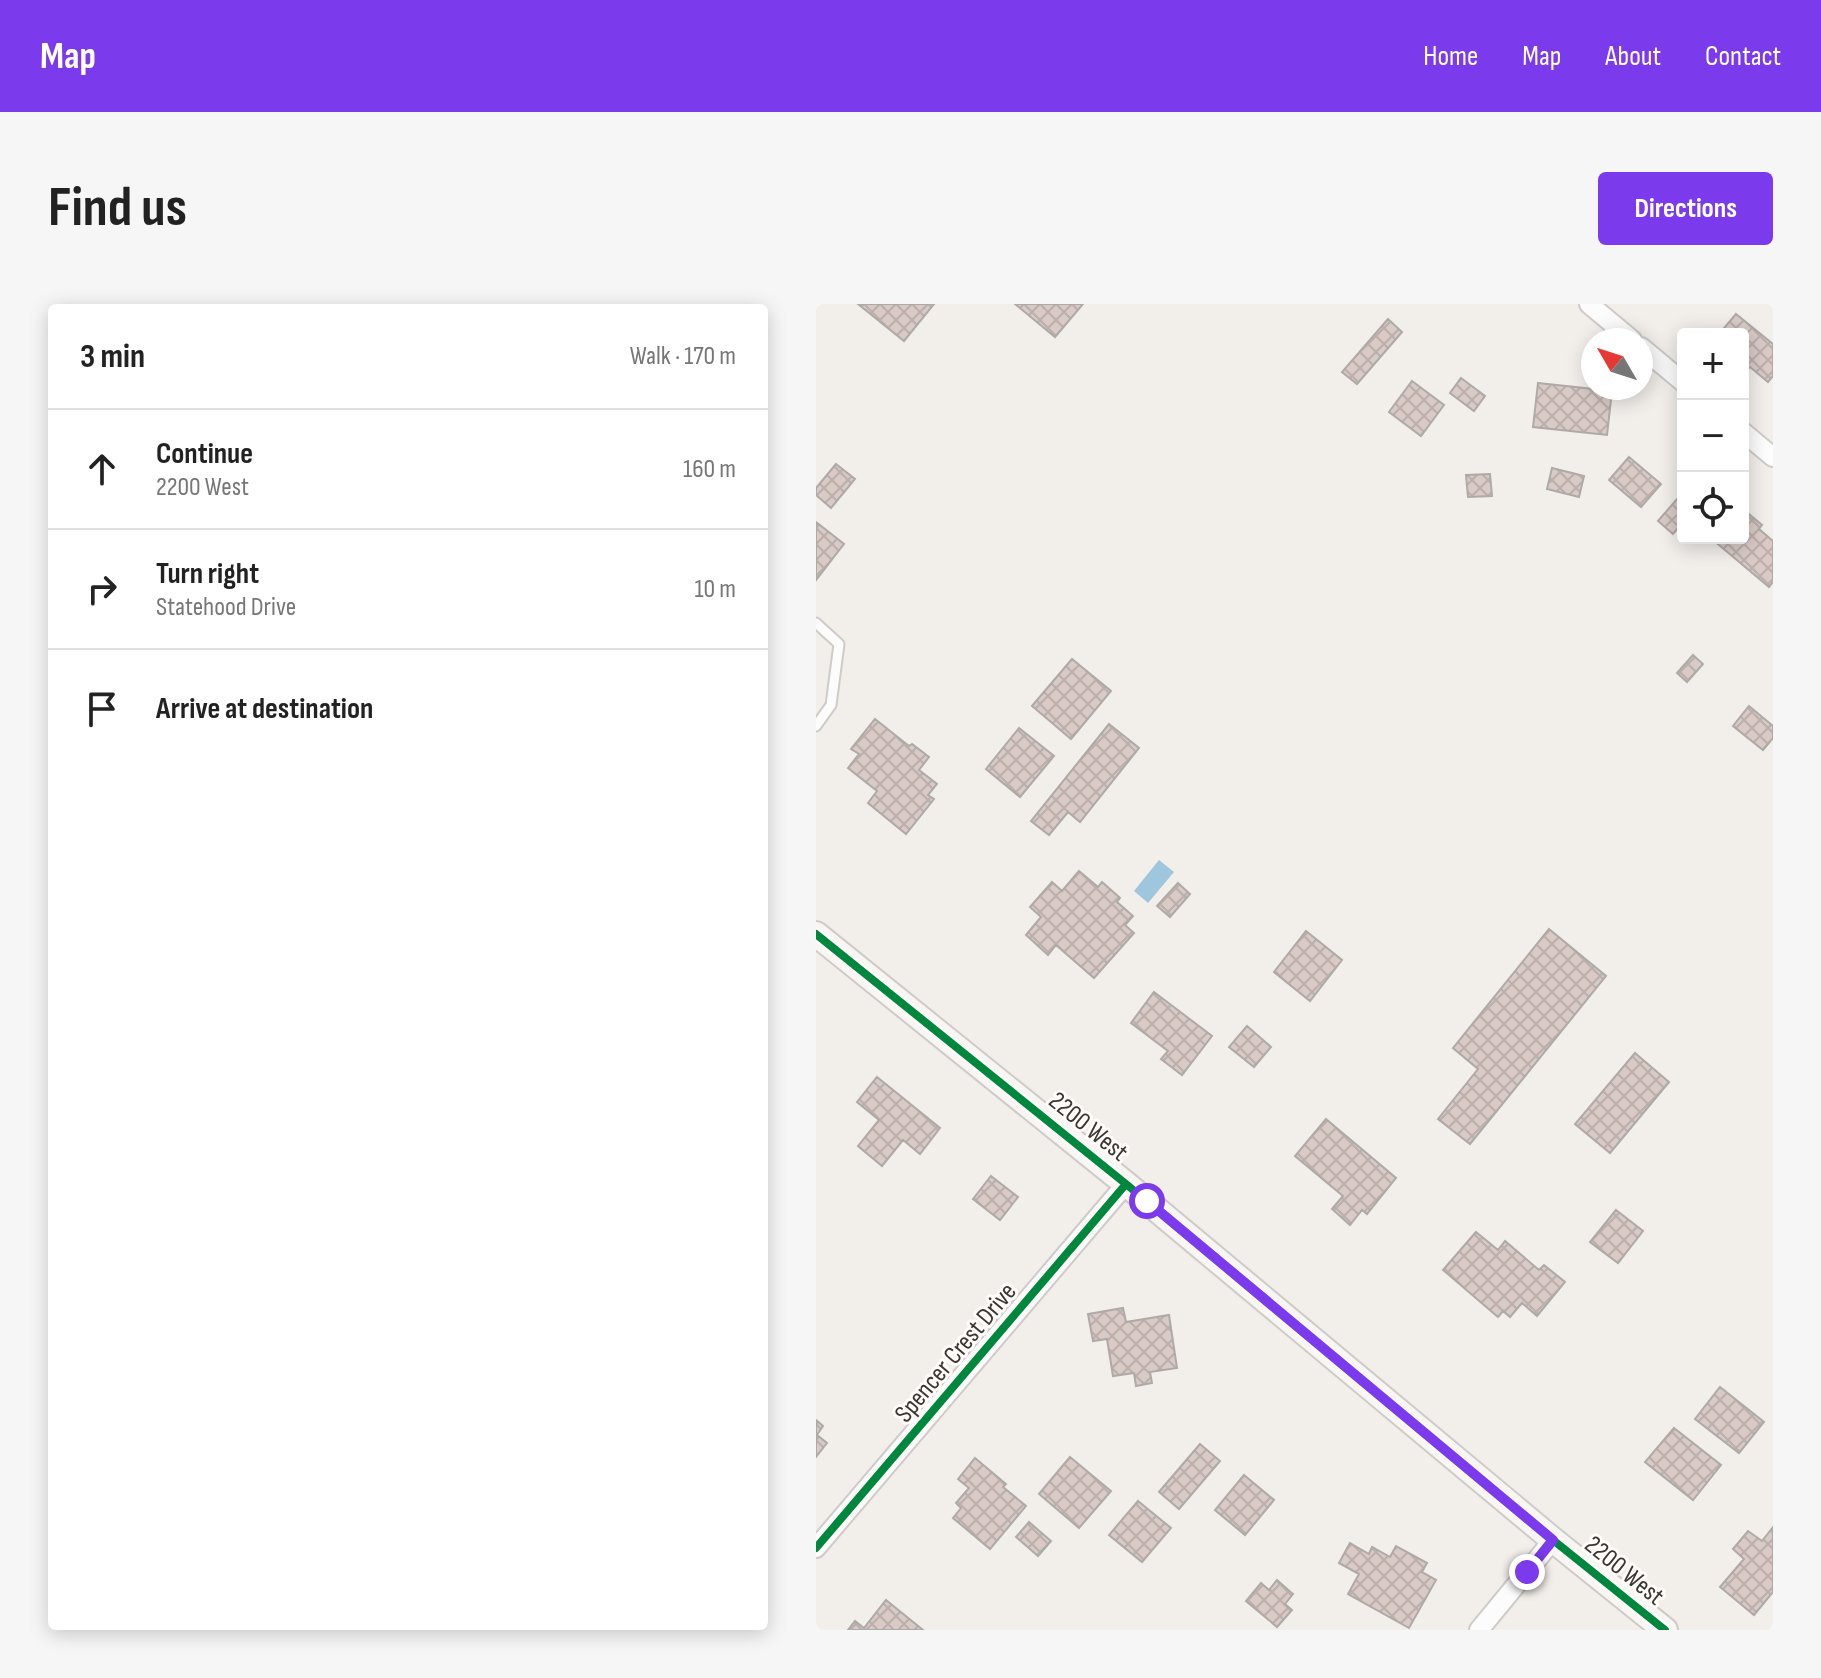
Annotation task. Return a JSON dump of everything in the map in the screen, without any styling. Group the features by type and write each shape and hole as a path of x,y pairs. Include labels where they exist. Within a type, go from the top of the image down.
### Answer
{"street":[{"path":"1589,304 1618,328"},
{"path":"1653,357 1677,377"},
{"path":"1749,437 1773,457"},
{"name":"2200 West","path":"816,934 1126,1184 1665,1630"},
{"name":"Spencer Crest Drive","path":"816,1548 1126,1184"},
{"path":"1479,1630 1553,1540"}],"lane":[{"path":"816,623 839,644 831,705 816,726"}],"water":[{"path":"1159,860 1174,872 1148,903 1134,891"}],"building":[{"path":"858,304 934,304 904,341"},
{"path":"1015,304 1083,304 1055,337"},
{"path":"1736,314 1773,344 1773,376 1768,382 1749,368 1749,328 1724,328"},
{"path":"1388,319 1402,332 1357,384 1342,372"},
{"path":"1461,378 1485,396 1474,411 1450,393"},
{"path":"1412,381 1444,405 1421,436 1389,412"},
{"path":"1538,383 1581,388 1581,400 1611,400 1607,435 1533,427"},
{"path":"1629,457 1661,484 1641,507 1609,480"},
{"path":"836,464 855,479 831,508 816,495 816,488"},
{"path":"1552,468 1584,476 1579,497 1547,489"},
{"path":"1490,474 1492,496 1468,497 1466,475"},
{"path":"1677,499 1677,529 1673,534 1658,521"},
{"path":"1749,514 1762,525 1759,529 1773,541 1773,582 1769,587 1718,544 1749,544"},
{"path":"816,522 844,544 816,580"},
{"path":"1693,655 1703,664 1687,682 1677,673"},
{"path":"1072,659 1111,691 1071,739 1032,706"},
{"path":"1749,706 1773,726 1773,738 1763,750 1733,726"},
{"path":"875,719 909,746 912,744 929,757 919,770 937,784 928,795 934,799 906,834 868,803 877,791 848,768 859,754 851,749"},
{"path":"1109,724 1139,748 1080,822 1068,812 1049,835 1031,821"},
{"path":"1019,728 1054,756 1020,797 986,769"},
{"path":"1079,871 1098,887 1102,882 1120,898 1117,902 1133,916 1125,925 1134,933 1094,978 1056,945 1048,955 1026,935 1041,917 1030,907 1052,882 1062,891"},
{"path":"1178,883 1190,894 1170,917 1157,906"},
{"path":"1549,929 1606,976 1470,1144 1438,1119 1478,1069 1453,1048"},
{"path":"1306,931 1342,960 1310,1001 1274,972"},
{"path":"1154,992 1212,1036 1182,1075 1161,1059 1168,1051 1131,1023"},
{"path":"1247,1026 1271,1047 1254,1067 1229,1047"},
{"path":"1635,1053 1669,1082 1610,1153 1575,1124"},
{"path":"877,1077 940,1128 920,1154 903,1140 882,1166 858,1146 879,1120 857,1102"},
{"path":"1326,1119 1396,1178 1367,1214 1362,1210 1350,1225 1332,1209 1343,1196 1295,1156"},
{"path":"991,1176 1018,1197 1000,1220 973,1199"},
{"path":"1616,1210 1643,1231 1618,1263 1590,1242"},
{"path":"1476,1232 1498,1250 1505,1241 1539,1270 1544,1265 1565,1282 1537,1316 1522,1303 1510,1317 1503,1311 1498,1317 1443,1270"},
{"path":"1123,1308 1126,1322 1169,1315 1177,1368 1150,1372 1152,1383 1136,1386 1134,1373 1113,1376 1107,1339 1093,1341 1088,1314"},
{"path":"1720,1387 1764,1422 1739,1453 1695,1419"},
{"path":"816,1420 823,1426 817,1435 827,1443 816,1457"},
{"path":"1674,1428 1721,1465 1693,1500 1645,1462"},
{"path":"1200,1444 1220,1461 1179,1509 1159,1492"},
{"path":"1070,1457 1111,1491 1079,1528 1039,1494"},
{"path":"975,1458 1026,1506 990,1549 953,1518 961,1508 956,1503 969,1488 958,1479"},
{"path":"1244,1475 1274,1500 1245,1535 1215,1510"},
{"path":"1138,1501 1171,1528 1142,1562 1109,1535"},
{"path":"1029,1522 1051,1541 1038,1556 1016,1537"},
{"path":"1773,1527 1773,1592 1754,1615 1720,1587 1744,1559 1733,1549 1748,1531 1762,1541"},
{"path":"1350,1543 1369,1554 1372,1547 1390,1557 1396,1546 1427,1563 1422,1572 1436,1580 1409,1628 1348,1594 1359,1574 1339,1563"},
{"path":"1277,1580 1293,1594 1285,1604 1292,1610 1277,1627 1246,1601 1261,1583 1269,1590"},
{"path":"886,1600 923,1630 848,1630 855,1621 864,1628"}],"cycle path":[{"path":"816,934 1126,1184 1665,1630"},
{"path":"816,1548 1126,1184"}],"route":[{"path":"1147,1201 1553,1540 1527,1572"}]}
